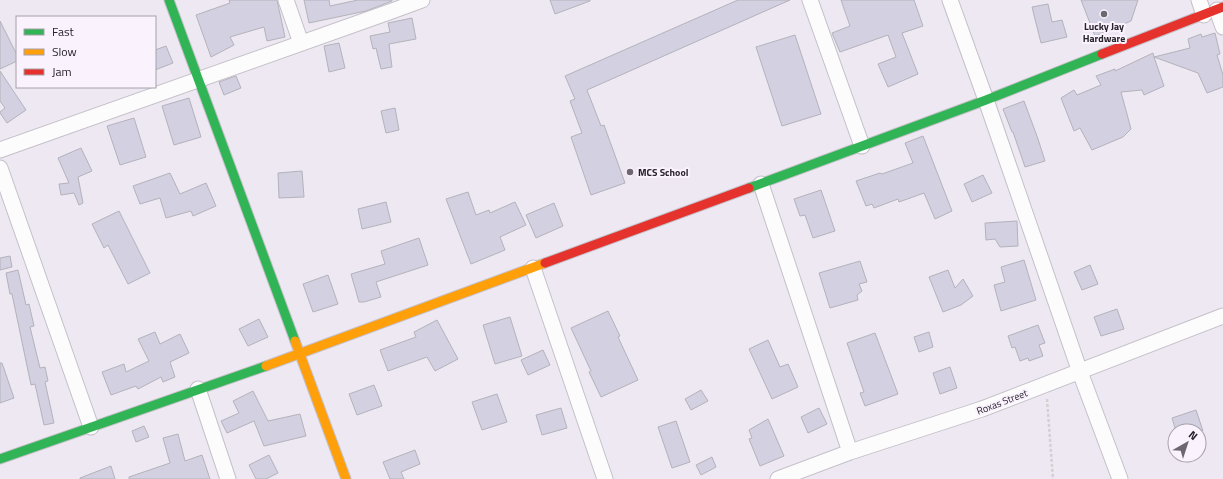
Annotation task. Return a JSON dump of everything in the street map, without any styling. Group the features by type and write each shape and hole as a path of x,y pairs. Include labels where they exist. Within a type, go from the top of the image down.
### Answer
{"main road":[{"path":"169,0 346,479"},
{"path":"0,459 300,354 986,100 1215,11"}],"street":[{"path":"286,0 301,43"},
{"path":"0,150 301,43 390,6 422,0"},
{"path":"810,0 862,146"},
{"path":"950,0 1080,372 1120,479"},
{"path":"1199,0 1215,11 1223,27"},
{"path":"0,168 91,427"},
{"path":"761,184 850,452"},
{"path":"533,268 604,479"},
{"name":"Roxas Street","path":"778,479 850,452 982,410 1223,316"},
{"path":"198,389 228,479"}],"path":[{"path":"1046,385 1053,479"}],"building":[{"path":"229,0 277,0 285,37 267,41 264,27 230,37 234,45 211,57 196,15 230,3"},
{"path":"304,0 329,0 330,6 358,0 392,1 366,11 309,23"},
{"path":"550,0 590,0 590,1 555,14"},
{"path":"738,0 790,0 587,90 601,126 604,125 625,183 591,195 571,137 582,133 570,101 575,99 565,76"},
{"path":"841,0 914,0 923,26 902,33 918,74 888,87 878,64 896,57 888,35 840,52 832,33 850,26"},
{"path":"1081,0 1138,0 1131,21 1095,36"},
{"path":"1048,4 1052,22 1062,20 1067,37 1041,43 1032,7"},
{"path":"412,18 416,39 389,44 392,67 381,69 376,48 373,49 370,36 390,32 388,23"},
{"path":"0,21 16,53 16,61 0,69"},
{"path":"1215,33 1220,54 1217,55 1223,75 1223,87 1207,93 1198,73 1154,57 1190,48 1188,39 1201,34 1202,37"},
{"path":"795,35 821,114 782,126 756,47"},
{"path":"339,43 345,68 329,72 324,46"},
{"path":"166,46 173,63 156,70 156,50"},
{"path":"1153,53 1164,86 1144,95 1142,90 1121,92 1131,129 1123,137 1092,150 1080,128 1074,131 1061,98 1074,90 1077,95 1101,85 1096,76 1115,69 1115,71"},
{"path":"0,71 26,110 7,123 0,113 5,108 0,101"},
{"path":"236,76 241,88 224,95 219,82"},
{"path":"189,98 201,137 174,145 162,106"},
{"path":"1024,101 1045,161 1025,167 1003,109"},
{"path":"395,108 399,130 386,133 381,111"},
{"path":"134,118 146,157 120,165 107,126"},
{"path":"923,136 952,211 935,219 924,193 899,202 898,199 874,208 872,204 866,206 856,181 913,163 905,143"},
{"path":"81,148 92,171 78,177 83,203 79,205 74,193 61,195 59,184 69,183 58,158"},
{"path":"302,171 304,197 279,198 278,173"},
{"path":"170,173 180,194 206,183 216,206 193,216 191,211 166,218 160,198 140,204 133,186"},
{"path":"983,175 992,193 972,202 964,184"},
{"path":"821,190 835,231 813,238 805,215 800,216 794,199"},
{"path":"468,192 476,215 489,210 490,213 515,202 526,225 500,237 505,250 471,264 446,199"},
{"path":"386,202 391,222 362,229 358,209"},
{"path":"554,203 563,226 536,238 526,215"},
{"path":"119,211 150,273 128,284 108,245 104,248 92,224"},
{"path":"1017,221 1018,246 1000,247 995,239 986,240 985,223"},
{"path":"419,238 428,265 376,282 381,297 359,302 351,274 385,264 381,251"},
{"path":"10,256 12,267 0,270 0,258"},
{"path":"1024,260 1036,300 1001,311 994,285 1005,282 1001,267"},
{"path":"860,261 867,282 859,284 862,291 857,295 858,300 830,308 819,273"},
{"path":"1090,265 1098,284 1082,290 1074,272"},
{"path":"18,270 26,305 29,304 34,326 30,327 40,368 45,367 48,381 45,382 54,423 44,425 35,384 31,385 12,294 10,294 6,273"},
{"path":"948,270 955,288 963,279 973,296 961,305 943,312 929,277"},
{"path":"328,275 338,304 313,312 303,284"},
{"path":"1117,309 1124,329 1101,336 1094,317"},
{"path":"608,311 638,380 601,397 571,328"},
{"path":"510,317 522,356 495,364 483,325"},
{"path":"259,319 268,337 248,346 239,329"},
{"path":"437,320 458,359 435,371 427,357 388,371 380,350 416,337 414,332"},
{"path":"1038,325 1045,343 1039,345 1043,356 1029,361 1028,358 1020,361 1015,347 1012,348 1008,336"},
{"path":"155,332 160,344 180,334 189,353 170,362 175,377 163,382 161,377 138,389 136,386 111,395 102,372 124,364 126,372 149,361 138,339"},
{"path":"929,332 933,347 919,352 914,337"},
{"path":"875,333 898,394 865,406 860,393 864,392 847,343"},
{"path":"768,340 780,367 788,364 798,387 772,399 749,349"},
{"path":"543,350 550,365 528,375 521,360"},
{"path":"0,363 2,363 14,398 0,403"},
{"path":"950,367 957,388 940,394 933,373"},
{"path":"374,385 382,406 357,415 349,394"},
{"path":"701,390 708,401 691,410 685,399"},
{"path":"253,391 268,421 300,414 306,436 264,446 254,421 227,433 221,421 239,413 233,401"},
{"path":"497,394 507,422 482,430 472,402"},
{"path":"561,408 567,428 542,435 536,415"},
{"path":"819,408 827,424 808,433 801,417"},
{"path":"1196,410 1200,423 1174,423 1172,418"},
{"path":"768,419 784,456 760,466 749,439 752,438 749,430"},
{"path":"676,421 690,462 672,468 658,427"},
{"path":"144,426 149,437 136,442 132,431"},
{"path":"178,434 185,461 202,455 210,479 129,479 129,477 170,463 163,438"},
{"path":"415,450 420,464 401,472 404,479 390,479 383,462"},
{"path":"269,455 278,473 266,479 256,479 249,465"},
{"path":"712,457 716,467 701,475 696,465"},
{"path":"111,466 115,479 80,479 80,478"}],"traffic: fast":[{"path":"169,0 295,341"},
{"path":"749,188 986,100 1102,54"},
{"path":"0,459 266,366"}],"traffic: slow":[{"path":"266,366 545,263"},
{"path":"295,341 346,479"}],"traffic: jam":[{"path":"1102,54 1223,7"},
{"path":"545,263 749,188"}],"place":[{"name":"Lucky Jay Hardware","path":"1104,14"},
{"name":"MCS School","path":"630,172"}]}
